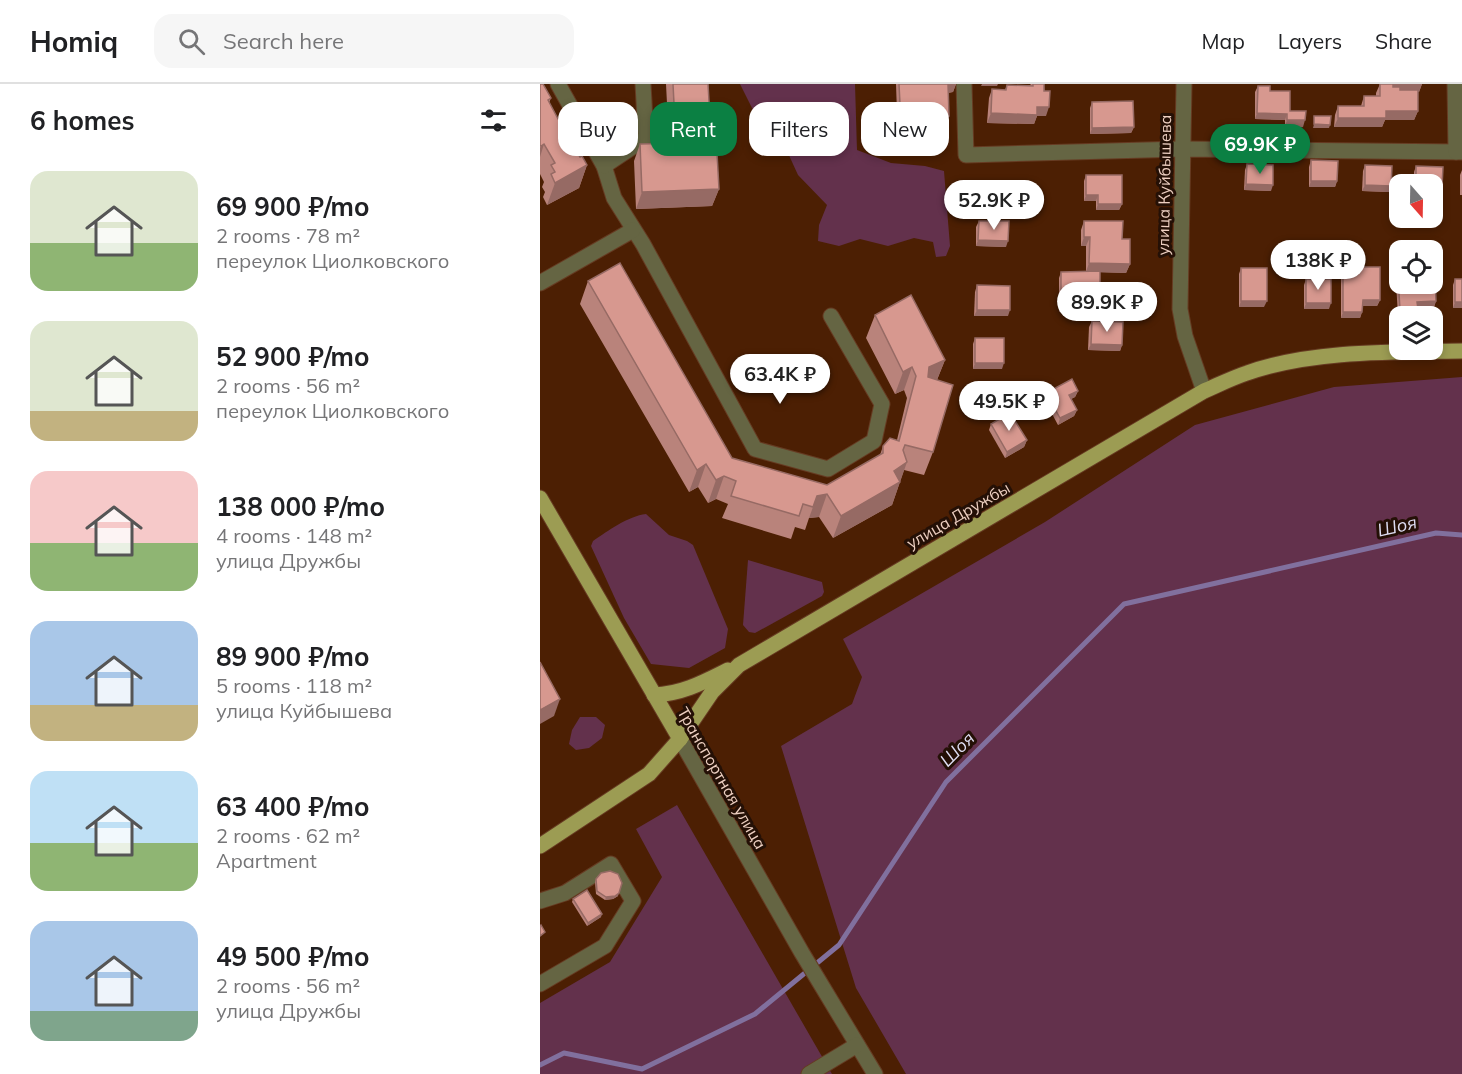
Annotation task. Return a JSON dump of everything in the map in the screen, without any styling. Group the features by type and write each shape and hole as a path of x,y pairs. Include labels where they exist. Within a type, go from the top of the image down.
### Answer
{"main road":[{"name":"улица Дружбы","path":"540,846 649,774 680,740 712,692 739,665 1204,391 1246,373 1300,360 1365,353 1462,351"},
{"name":"Транспортная улица","path":"540,498 680,740"},
{"path":"654,695 668,695 693,688 739,665"}],"street":[{"path":"558,84 604,166 615,198 643,244 755,449 828,469 874,441 882,404 831,316"},
{"path":"604,166 646,138 643,84"},
{"path":"964,84 966,155 1183,149 1459,152 1455,84"},
{"name":"улица Куйбышева","path":"1184,84 1180,309 1185,336 1204,391"},
{"path":"540,283 633,230"},
{"name":"Транспортная улица","path":"680,740 802,953 875,1074"},
{"path":"540,901 565,893 612,864 633,901 604,946 540,984"},
{"path":"810,1074 857,1045"}],"shaded area":[{"path":"740,84 855,84 857,150 861,152 861,156 873,156 891,163 925,166 944,171 950,246 946,256 936,257 933,242 914,238 888,246 860,239 839,246 818,241 819,225 827,205 798,175 789,156 849,156 849,102 749,102"},
{"path":"1462,377 1462,1074 906,1074 856,988 781,746 852,704 862,677 843,639 1045,522 1195,425 1334,387"},
{"path":"646,514 669,535 693,545 728,629 725,648 689,668 651,664 624,618 591,546 593,541 618,524"},
{"path":"748,560 822,582 824,592 822,596 755,633 749,632 743,625"},
{"path":"580,717 596,717 605,725 602,738 589,748 576,750 569,744 572,730"},
{"path":"677,805 832,1074 540,1074 540,1003 610,962 662,877 636,829"}],"building":[{"path":"540,84 543,84 551,98 548,100 558,119 558,156 582,156 587,165 555,183 551,174 555,172 551,165 555,163 544,144 540,145"},
{"path":"673,84 708,84 709,102 674,102"},
{"path":"899,84 948,84 949,102 900,102"},
{"path":"1033,84 1044,84 1044,91 1050,91 1049,107 1037,107 1037,115 991,113 992,89 1006,90 1007,85 1033,86"},
{"path":"1380,84 1393,84 1393,87 1400,87 1400,90 1418,90 1418,111 1386,111 1386,118 1338,118 1338,106 1364,106 1364,96 1380,96"},
{"path":"1258,86 1270,86 1270,91 1290,91 1290,111 1306,111 1305,120 1287,120 1287,114 1257,113"},
{"path":"1133,101 1134,127 1092,128 1092,102"},
{"path":"1314,116 1331,116 1330,125 1314,124"},
{"path":"640,144 650,144 650,156 717,156 719,189 642,192"},
{"path":"1311,160 1338,161 1337,181 1311,181"},
{"path":"1247,164 1273,165 1273,185 1246,184"},
{"path":"1365,165 1392,166 1389,186 1365,185"},
{"path":"1416,166 1443,167 1443,174 1416,174"},
{"path":"1086,175 1122,175 1122,204 1098,204 1098,195 1086,195"},
{"path":"979,189 1016,189 1016,209 979,208"},
{"path":"979,221 1009,221 1008,241 978,240"},
{"path":"1084,221 1123,221 1122,239 1130,239 1130,264 1089,263 1090,237 1084,237"},
{"path":"620,263 732,458 827,485 883,453 883,446 890,438 899,441 916,376 912,367 903,372 875,315 911,295 945,360 929,367 928,377 953,385 933,452 905,445 903,450 907,462 894,471 900,482 841,516 827,494 817,496 813,507 803,504 799,516 731,496 736,481 724,476 716,480 706,464 697,470 588,281"},
{"path":"1343,267 1380,267 1380,300 1363,300 1362,312 1343,312"},
{"path":"1241,268 1267,268 1267,301 1241,301"},
{"path":"1100,271 1100,287 1077,287 1077,306 1061,306 1061,272"},
{"path":"1306,279 1331,279 1331,303 1306,303"},
{"path":"1455,279 1462,279 1462,302 1455,302"},
{"path":"977,285 1010,286 1010,310 977,310"},
{"path":"1399,294 1436,294 1436,301 1417,302 1418,306 1400,306"},
{"path":"1092,321 1123,322 1122,345 1091,344"},
{"path":"975,338 1004,338 1004,363 975,363"},
{"path":"1072,379 1078,391 1069,395 1077,410 1060,418 1046,393"},
{"path":"1010,413 1027,440 1007,452 991,424"},
{"path":"540,662 560,699 540,710"},
{"path":"610,871 618,874 622,883 619,893 606,897 597,891 596,879 601,873"},
{"path":"587,890 602,914 588,923 573,899"},
{"path":"540,926 545,932 540,936"}],"waterway":[{"name":"Шоя","path":"540,1065 564,1053 642,1069 755,1014 839,945 946,782 1124,604 1436,533 1462,535"}]}
